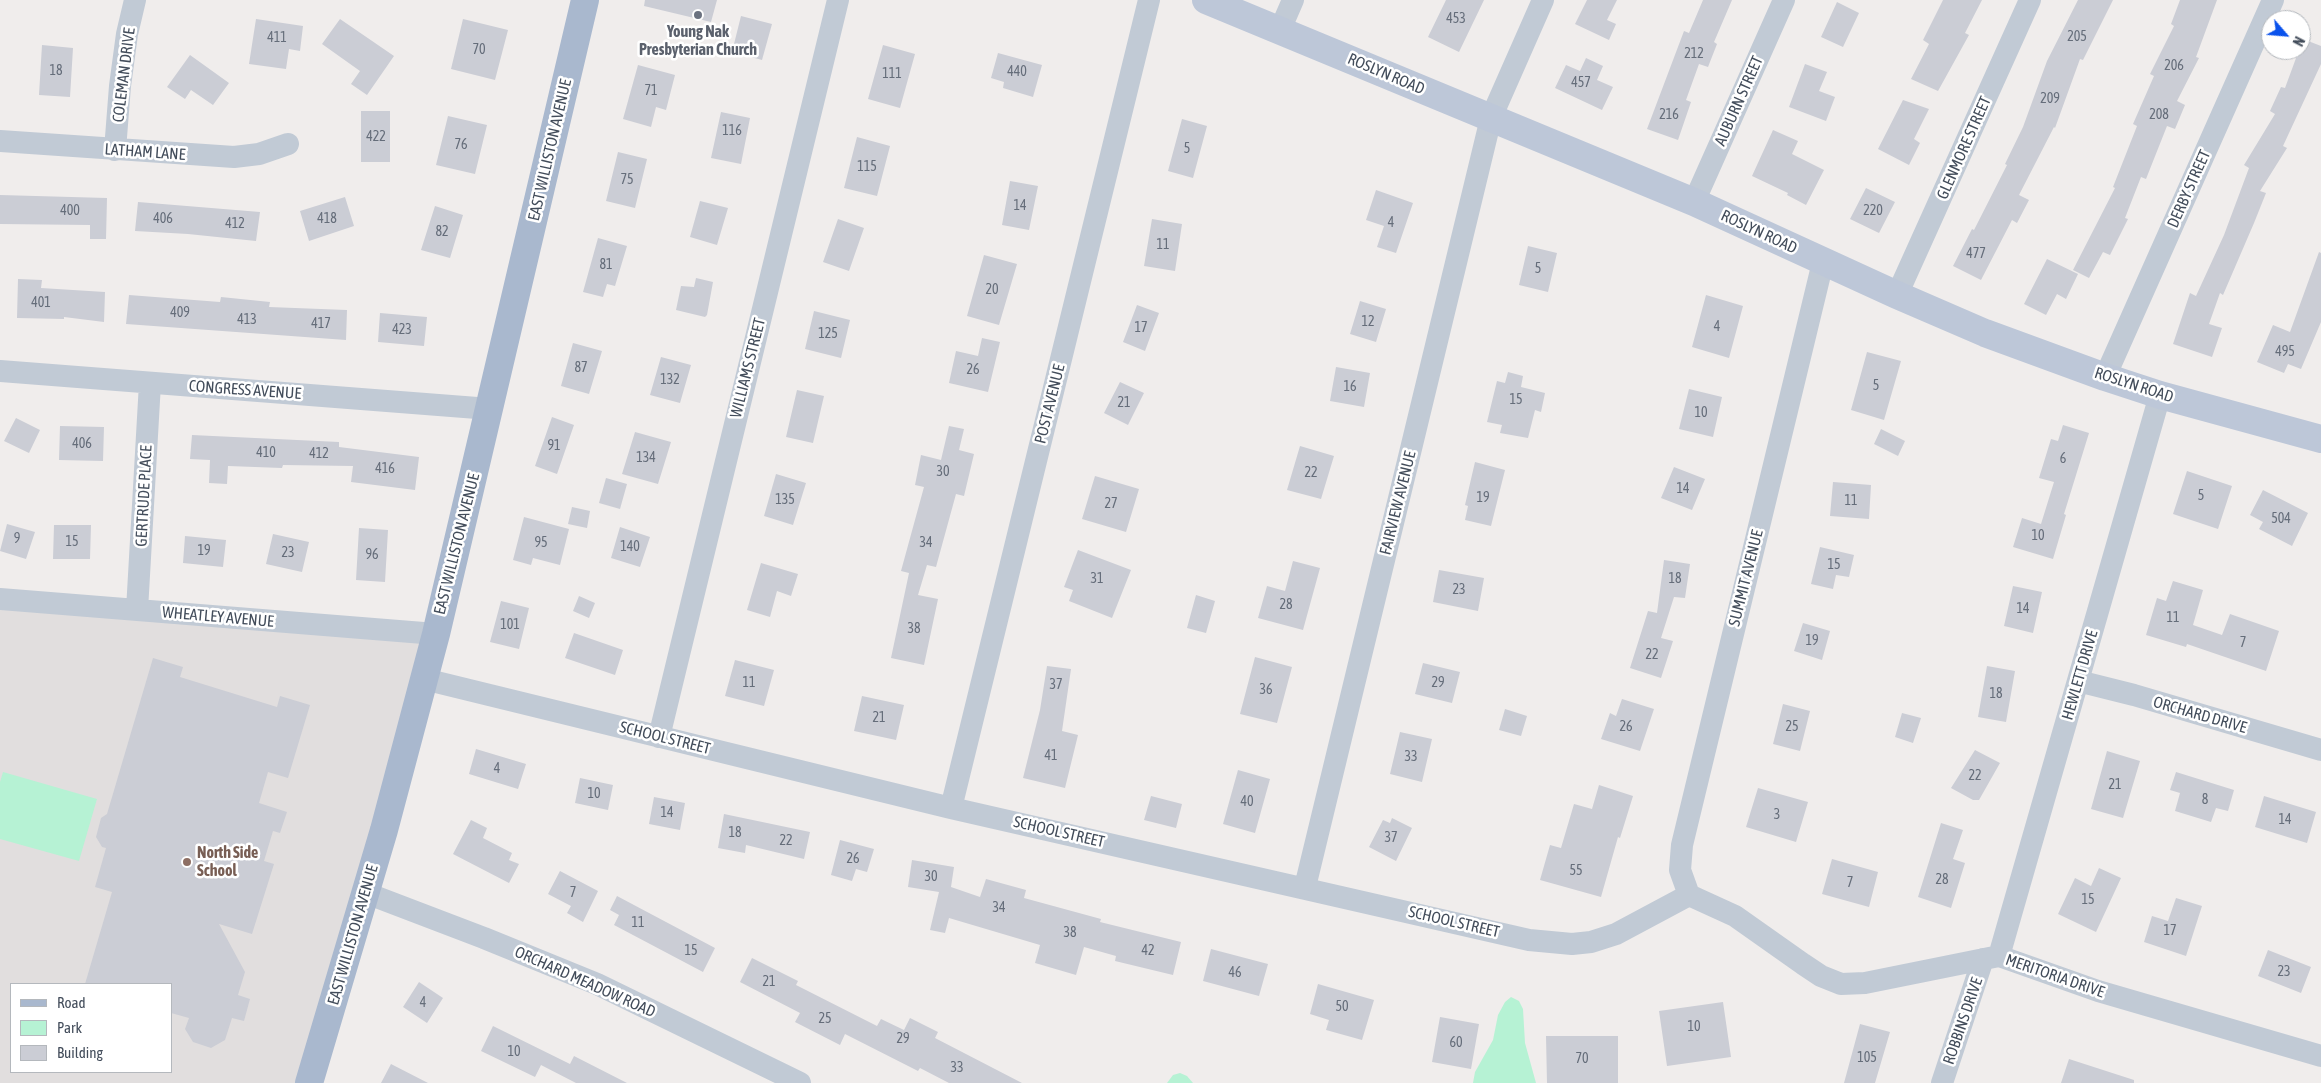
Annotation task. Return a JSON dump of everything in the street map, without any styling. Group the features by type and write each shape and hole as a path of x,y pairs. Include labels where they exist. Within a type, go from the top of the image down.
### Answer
{"main road":[{"name":"EAST WILLISTON AVENUE","path":"309,1083 366,893 436,634 586,0"},
{"name":"ROSLYN ROAD","path":"1206,0 1694,202 1823,262 1985,332 2105,377 2160,395 2321,439"}],"street":[{"name":"COLEMAN DRIVE","path":"115,150 120,86 127,34 135,0"},
{"name":"WILLIAMS STREET","path":"658,737 838,0"},
{"name":"POST AVENUE","path":"951,808 1149,0"},
{"path":"1280,30 1293,0"},
{"name":"FAIRVIEW AVENUE","path":"1304,887 1491,118 1543,0"},
{"name":"AUBURN STREET","path":"1694,202 1784,0"},
{"name":"GLENMORE STREET","path":"1898,295 2030,0"},
{"name":"DERBY STREET","path":"2105,377 2274,0"},
{"name":"LATHAM LANE","path":"0,142 234,157 259,154 288,144"},
{"name":"SUMMIT AVENUE","path":"1689,894 1680,870 1682,845 1823,262"},
{"name":"CONGRESS AVENUE","path":"0,371 490,409"},
{"name":"GERTRUDE PLACE","path":"137,610 150,382"},
{"name":"HEWLETT DRIVE","path":"1991,957 2078,681 2160,395"},
{"name":"WHEATLEY AVENUE","path":"0,599 436,634"},
{"name":"SCHOOL STREET","path":"424,679 951,808 1304,887 1529,940 1572,944 1591,942 1616,934 1689,894"},
{"name":"ORCHARD DRIVE","path":"2078,681 2134,695 2321,750"},
{"name":"ORCHARD MEADOW ROAD","path":"366,893 597,984 800,1083"},
{"name":"MERITORIA DRIVE","path":"1689,894 1735,916 1821,976 1841,984 1865,983 1991,957 2117,997 2321,1056"},
{"name":"ROBBINS DRIVE","path":"1942,1083 1991,957"}],"shaded area":[{"name":"North Side School","path":"0,599 436,634 309,1083 0,1083"}],"green space":[{"path":"3,772 97,799 79,861 0,839 0,782"},
{"path":"1511,997 1519,1001 1523,1009 1525,1043 1536,1083 1473,1083 1475,1072 1493,1040 1498,1015 1505,1002"},
{"path":"1180,1073 1187,1076 1193,1083 1167,1083 1173,1075"}],"building":[{"name":"Young Nak Presbyterian Church","path":"645,0 717,0 711,22 644,6"},
{"path":"1446,0 1484,0 1459,52 1428,37"},
{"path":"1587,0 1617,0 1607,20 1616,24 1609,40 1575,24"},
{"path":"1703,0 1732,0 1714,42 1717,44 1708,67 1699,64 1686,100 1691,102 1678,140 1647,129 1684,31 1689,33"},
{"path":"1943,0 1982,0 1965,33 1969,35 1938,91 1911,79 1929,44 1923,40"},
{"path":"2078,0 2113,0 2083,60 2080,59 2055,128 2019,195 2029,200 2017,223 2012,220 1981,280 1953,266 1972,229 1974,230 2007,165 2005,164 2023,127 2047,61"},
{"path":"2180,0 2217,0 2196,57 2199,58 2177,101 2185,105 2175,129 2167,126 2146,179 2141,177 2125,218 2128,219 2110,255 2103,252 2089,278 2073,270 2115,188 2113,187 2137,126 2133,124 2154,76 2150,74 2174,26 2171,24"},
{"path":"1837,2 1859,13 1843,47 1821,37"},
{"path":"741,16 772,24 762,60 732,52"},
{"path":"256,19 303,26 300,51 289,49 286,69 249,64"},
{"path":"340,19 394,56 367,95 351,84 360,71 322,44"},
{"path":"463,19 508,30 495,80 451,69"},
{"path":"2311,42 2321,46 2321,64 2283,146 2287,148 2260,191 2266,193 2223,295 2220,293 2209,324 2222,328 2212,357 2173,344 2190,293 2196,296 2224,235 2249,168 2244,165 2275,114 2270,111 2281,87 2285,88 2295,60 2311,60"},
{"path":"42,45 73,48 70,97 39,95"},
{"path":"883,45 915,54 900,108 868,99"},
{"path":"998,53 1042,65 1033,97 1003,88 1004,82 991,78"},
{"path":"190,55 229,83 213,105 191,90 185,99 167,87"},
{"path":"1586,58 1603,66 1597,80 1613,87 1602,110 1555,88 1566,65 1580,71"},
{"path":"1805,64 1827,72 1819,91 1835,97 1826,121 1789,107"},
{"path":"638,65 675,75 666,110 656,107 651,127 623,119"},
{"path":"1903,100 1929,109 1914,139 1920,143 1909,165 1878,149"},
{"path":"361,111 390,111 390,162 361,162"},
{"path":"721,112 750,118 741,164 711,158"},
{"path":"448,116 487,125 475,174 436,165"},
{"path":"1182,119 1207,126 1193,178 1168,171"},
{"path":"1773,130 1798,141 1792,154 1824,170 1806,205 1787,195 1788,193 1752,176"},
{"path":"857,137 890,146 877,196 844,188"},
{"path":"618,152 647,159 635,208 606,201"},
{"path":"1010,181 1038,186 1029,230 1002,225"},
{"path":"1866,188 1895,202 1879,233 1850,219"},
{"path":"1376,190 1413,203 1396,253 1377,247 1384,226 1366,220"},
{"path":"0,195 107,198 106,239 90,239 90,225 0,224"},
{"path":"345,197 354,226 309,241 300,211"},
{"path":"700,201 728,208 717,245 690,237"},
{"path":"138,202 260,212 256,241 135,231"},
{"path":"435,206 463,215 450,258 421,250"},
{"path":"838,219 864,228 849,271 823,262"},
{"path":"1152,219 1182,224 1175,271 1144,266"},
{"path":"598,238 627,246 615,286 607,284 603,297 583,292"},
{"path":"1528,246 1557,253 1548,292 1519,285"},
{"path":"2319,252 2321,253 2321,322 2301,369 2288,364 2284,373 2257,362 2273,325 2290,332"},
{"path":"984,255 1017,264 999,325 967,316"},
{"path":"2047,259 2078,274 2066,299 2057,294 2046,315 2024,304"},
{"path":"696,278 713,282 707,315 705,317 676,310 681,286 694,287"},
{"path":"18,279 42,280 41,288 105,292 104,322 64,317 64,319 17,318"},
{"path":"129,295 220,302 221,297 270,302 269,307 347,310 346,340 126,324"},
{"path":"1706,295 1743,306 1729,358 1692,347"},
{"path":"1360,301 1386,309 1376,342 1350,334"},
{"path":"1137,305 1159,313 1145,351 1123,342"},
{"path":"814,311 850,320 841,358 805,349"},
{"path":"380,313 427,317 424,346 378,342"},
{"path":"982,338 1000,342 988,392 949,383 956,351 978,356"},
{"path":"573,343 602,351 589,394 561,386"},
{"path":"1867,352 1901,361 1884,420 1851,410"},
{"path":"661,357 691,365 680,403 650,395"},
{"path":"1336,367 1370,373 1364,407 1330,401"},
{"path":"1508,372 1523,376 1521,387 1545,393 1541,412 1535,410 1528,438 1500,433 1502,425 1487,422 1497,381 1505,383"},
{"path":"1120,382 1144,393 1128,425 1104,413"},
{"path":"1689,389 1722,397 1713,437 1679,429"},
{"path":"797,390 824,396 813,443 786,437"},
{"path":"552,417 574,425 557,474 535,466"},
{"path":"16,418 40,430 29,453 4,441"},
{"path":"2063,425 2089,433 2064,514 2066,515 2053,559 2013,547 2022,518 2041,524 2054,482 2039,478 2051,439 2058,441"},
{"path":"60,426 104,427 103,461 59,460"},
{"path":"949,426 964,429 959,450 974,454 964,496 956,494 936,567 927,565 918,595 938,599 924,665 891,658 909,573 901,571 924,487 915,485 921,455 941,460"},
{"path":"1881,429 1905,441 1898,456 1874,444"},
{"path":"635,432 671,442 658,484 622,474"},
{"path":"192,435 339,442 339,447 419,457 415,490 351,482 353,466 283,465 282,468 228,466 227,484 209,483 210,460 190,459"},
{"path":"1300,446 1334,456 1321,499 1287,490"},
{"path":"1475,462 1505,470 1491,526 1465,520 1468,506 1465,505"},
{"path":"1674,467 1705,479 1692,510 1661,498"},
{"path":"2187,471 2232,486 2218,529 2173,514"},
{"path":"776,474 806,483 793,525 764,516"},
{"path":"1095,476 1139,489 1126,532 1082,519"},
{"path":"606,478 627,484 620,509 599,503"},
{"path":"1833,482 1871,485 1869,519 1830,516"},
{"path":"2263,490 2308,513 2292,546 2259,529 2263,522 2250,515"},
{"path":"572,507 590,511 587,528 568,524"},
{"path":"524,517 569,529 560,565 533,558 531,565 513,560"},
{"path":"7,524 35,532 26,559 0,551"},
{"path":"54,525 91,525 90,559 53,559"},
{"path":"620,527 650,537 640,567 611,558"},
{"path":"359,528 388,530 385,582 356,580"},
{"path":"273,534 309,542 302,572 266,564"},
{"path":"185,536 226,540 223,567 183,563"},
{"path":"1820,547 1854,555 1849,577 1836,575 1833,589 1811,584"},
{"path":"1078,550 1131,570 1112,618 1069,601 1073,590 1064,587"},
{"path":"1664,560 1690,564 1685,598 1674,597 1661,638 1673,641 1661,678 1630,668 1648,611 1657,613"},
{"path":"1293,561 1320,568 1303,630 1258,618 1267,586 1285,591"},
{"path":"761,563 798,574 791,596 777,591 770,617 747,610"},
{"path":"1439,570 1484,578 1478,611 1433,602"},
{"path":"2173,581 2203,590 2193,625 2222,635 2230,614 2279,631 2266,671 2187,644 2186,647 2146,635 2157,598 2166,601"},
{"path":"2013,586 2042,592 2033,633 2004,626"},
{"path":"1196,595 1215,601 1206,633 1187,628"},
{"path":"579,596 595,603 589,618 573,611"},
{"path":"501,601 529,608 519,649 490,642"},
{"path":"1803,623 1830,631 1822,660 1794,651"},
{"path":"574,633 623,650 615,675 565,658"},
{"path":"1255,657 1292,667 1277,723 1240,714"},
{"path":"153,658 183,667 180,677 277,707 280,696 310,705 288,778 268,772 259,803 287,812 280,833 273,831 264,861 274,864 252,934 219,924 245,972 238,995 250,999 244,1021 232,1018 225,1040 211,1048 193,1042 185,1029 189,1018 172,1013 172,983 85,983 112,892 95,887 106,848 102,847 96,837 101,818 107,814"},
{"path":"735,660 774,670 764,706 725,696"},
{"path":"1423,663 1460,672 1452,703 1415,694"},
{"path":"1047,666 1071,669 1062,731 1078,735 1065,788 1023,778 1040,710"},
{"path":"1987,666 2015,671 2006,722 1978,717"},
{"path":"862,696 904,705 896,740 854,731"},
{"path":"1622,699 1654,709 1640,751 1601,739 1610,713 1616,716"},
{"path":"1783,704 1810,711 1800,751 1773,744"},
{"path":"1505,709 1527,716 1521,736 1499,730"},
{"path":"1902,713 1921,718 1913,743 1895,737"},
{"path":"1400,732 1432,739 1422,782 1390,774"},
{"path":"476,749 526,764 518,789 469,774"},
{"path":"1975,750 2000,763 1979,800 1973,800 1951,788"},
{"path":"2107,751 2140,761 2123,818 2091,809"},
{"path":"1238,770 1270,779 1255,833 1223,824"},
{"path":"2176,772 2234,790 2228,811 2216,808 2211,822 2175,811 2180,793 2170,790"},
{"path":"580,778 613,785 608,810 575,803"},
{"path":"1599,785 1633,796 1620,838 1618,837 1601,897 1540,880 1550,845 1561,848 1574,804 1592,809"},
{"path":"1758,788 1808,802 1796,842 1746,827"},
{"path":"1151,796 1182,804 1176,828 1144,820"},
{"path":"2264,796 2316,812 2307,843 2255,827"},
{"path":"654,797 685,803 680,830 649,824"},
{"path":"724,814 810,832 804,859 746,845 745,853 718,848"},
{"path":"1392,818 1412,828 1396,861 1369,847 1383,820 1390,823"},
{"path":"471,820 487,828 483,838 512,853 509,860 519,864 509,883 453,854"},
{"path":"1941,823 1963,830 1953,859 1965,863 1951,908 1918,897"},
{"path":"840,840 874,849 867,872 856,869 852,881 831,875"},
{"path":"1832,859 1878,872 1869,907 1822,894"},
{"path":"912,860 954,867 951,887 980,897 986,879 1026,890 1024,898 1101,919 1100,922 1181,942 1173,975 1115,961 1116,956 1084,947 1076,975 1035,963 1040,945 949,918 945,933 930,930 939,892 908,887"},
{"path":"2099,868 2121,878 2096,932 2058,914 2075,878 2091,886"},
{"path":"560,871 598,891 583,922 567,913 571,906 548,894"},
{"path":"617,896 715,948 703,972 614,925 619,915 610,910"},
{"path":"2176,898 2202,906 2186,956 2144,942 2152,916 2168,921"},
{"path":"1211,949 1268,964 1259,996 1203,981"},
{"path":"2268,950 2311,967 2301,993 2258,976"},
{"path":"752,958 798,981 796,985 877,1026 881,1019 904,1030 910,1018 938,1032 935,1038 1022,1083 949,1083 920,1068 918,1071 845,1034 840,1045 795,1022 800,1013 740,982"},
{"path":"419,982 443,998 427,1023 403,1007"},
{"path":"1318,984 1374,1000 1362,1040 1326,1030 1329,1020 1310,1014"},
{"path":"1723,1002 1731,1057 1667,1066 1659,1011"},
{"path":"1440,1017 1479,1024 1471,1069 1432,1062"},
{"path":"1860,1024 1890,1032 1875,1083 1844,1083"},
{"path":"493,1026 570,1064 574,1056 627,1083 576,1083 541,1065 535,1077 481,1051"},
{"path":"1546,1036 1618,1036 1618,1083 1547,1083"},
{"path":"2069,1059 2134,1080 2134,1083 2061,1083"},
{"path":"391,1064 428,1083 381,1083"}],"place":[{"name":"Young Nak Presbyterian Church","path":"698,15"},
{"name":"North Side School","path":"187,862"}]}
